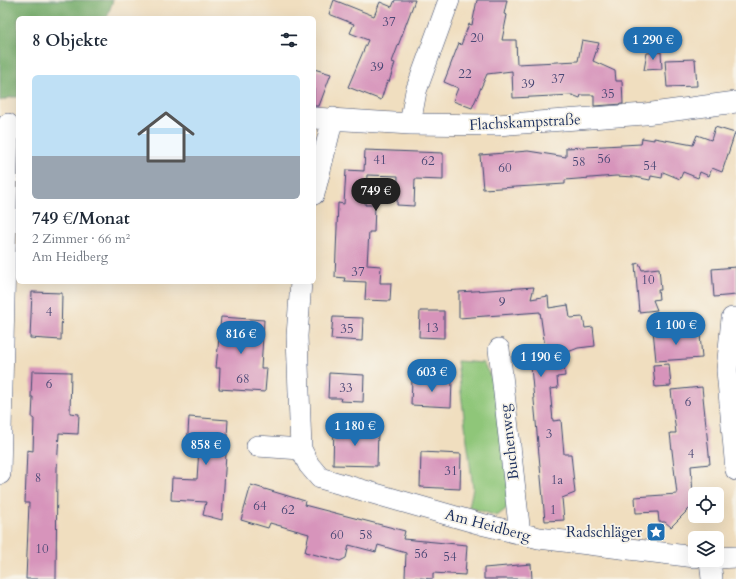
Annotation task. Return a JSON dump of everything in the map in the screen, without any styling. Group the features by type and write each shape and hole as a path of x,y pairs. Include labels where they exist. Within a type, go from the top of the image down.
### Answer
{"street":[{"path":"410,124 416,91 449,0"},
{"name":"Flachskampstraße","path":"324,118 410,124 497,125 644,114 736,102"},
{"path":"316,179 324,118"},
{"path":"0,474 9,124"},
{"name":"Am Heidberg","path":"301,284 296,336 301,449 308,465 320,478 520,534 539,538 688,556"},
{"path":"736,318 732,318 727,370 736,470"},
{"name":"Buchenweg","path":"499,349 520,534"},
{"path":"258,446 301,449"},
{"path":"724,558 736,557"},
{"path":"711,567 712,579"}],"green space":[{"path":"0,0 113,0 108,16 16,16 16,97 0,101"},
{"path":"457,361 483,363 497,388 511,505 497,516 469,507 473,488"}],"building":[{"path":"334,0 374,16 380,2 392,7 395,0 415,0 392,62 395,63 381,100 348,87 368,40 350,33 354,24 329,14"},
{"path":"477,0 507,0 504,14 507,15 502,40 516,40 517,64 578,61 582,40 599,43 593,61 615,71 616,81 622,81 623,104 594,106 594,95 581,95 580,98 572,95 513,98 512,71 487,74 472,108 453,101 458,88 444,82 459,43 461,45 469,24 472,25"},
{"path":"661,52 662,69 644,70 647,53"},
{"path":"695,59 697,86 667,87 665,60"},
{"path":"316,70 331,74 319,106 316,106"},
{"path":"715,127 735,133 722,172 712,168 709,176 700,172 698,178 683,172 680,179 663,172 662,178 651,176 650,180 635,177 616,176 565,180 565,184 483,189 480,155 528,151 566,157 566,148 641,144 642,138 654,140 654,138 693,145 697,135 711,140"},
{"path":"365,150 443,153 443,180 415,179 414,206 397,205 398,176 367,175 365,205 375,205 374,232 369,232 367,265 381,266 380,283 391,283 390,301 365,300 366,282 344,281 345,278 335,277 338,203 344,204 346,170 364,171"},
{"path":"639,263 642,270 659,268 661,290 658,290 659,299 653,300 657,310 639,312 635,264"},
{"path":"736,267 736,295 714,297 712,269"},
{"path":"534,287 531,299 548,296 549,308 568,305 570,318 583,317 585,328 593,327 595,346 578,348 563,354 565,376 557,377 558,388 550,389 553,421 561,420 564,454 571,454 575,493 562,498 564,520 545,521 530,356 546,354 540,312 459,318 459,292"},
{"path":"32,292 62,293 61,340 30,338"},
{"path":"420,311 444,311 444,338 419,337"},
{"path":"221,317 264,320 261,368 267,368 265,392 219,389 220,368 216,368"},
{"path":"333,317 363,318 362,341 331,339"},
{"path":"670,329 671,336 700,334 702,358 656,361 653,330"},
{"path":"669,364 671,386 655,387 653,365"},
{"path":"32,371 71,372 70,413 79,414 78,434 59,433 57,469 56,579 26,579 29,503 25,503 27,450 33,451 34,418 32,418 33,397 31,397"},
{"path":"329,373 364,375 363,402 340,401 341,398 328,398"},
{"path":"412,380 452,381 451,407 411,405"},
{"path":"702,387 710,464 691,466 692,487 688,487 688,510 671,527 665,522 659,522 658,512 636,513 635,497 677,494 670,433 676,433 671,390"},
{"path":"189,417 228,420 222,520 203,515 206,502 171,500 172,478 197,479 199,449 187,448"},
{"path":"334,426 350,427 350,430 378,431 377,466 333,465"},
{"path":"421,452 461,454 460,489 420,487"},
{"path":"251,485 305,501 304,505 405,531 403,539 467,545 465,575 433,573 433,579 405,577 406,553 378,545 376,552 349,545 346,558 340,561 305,552 309,534 270,523 268,528 241,520"},
{"path":"531,564 532,579 484,579 484,568"}],"place":[{"name":"Radschläger","path":"656,532"}]}
